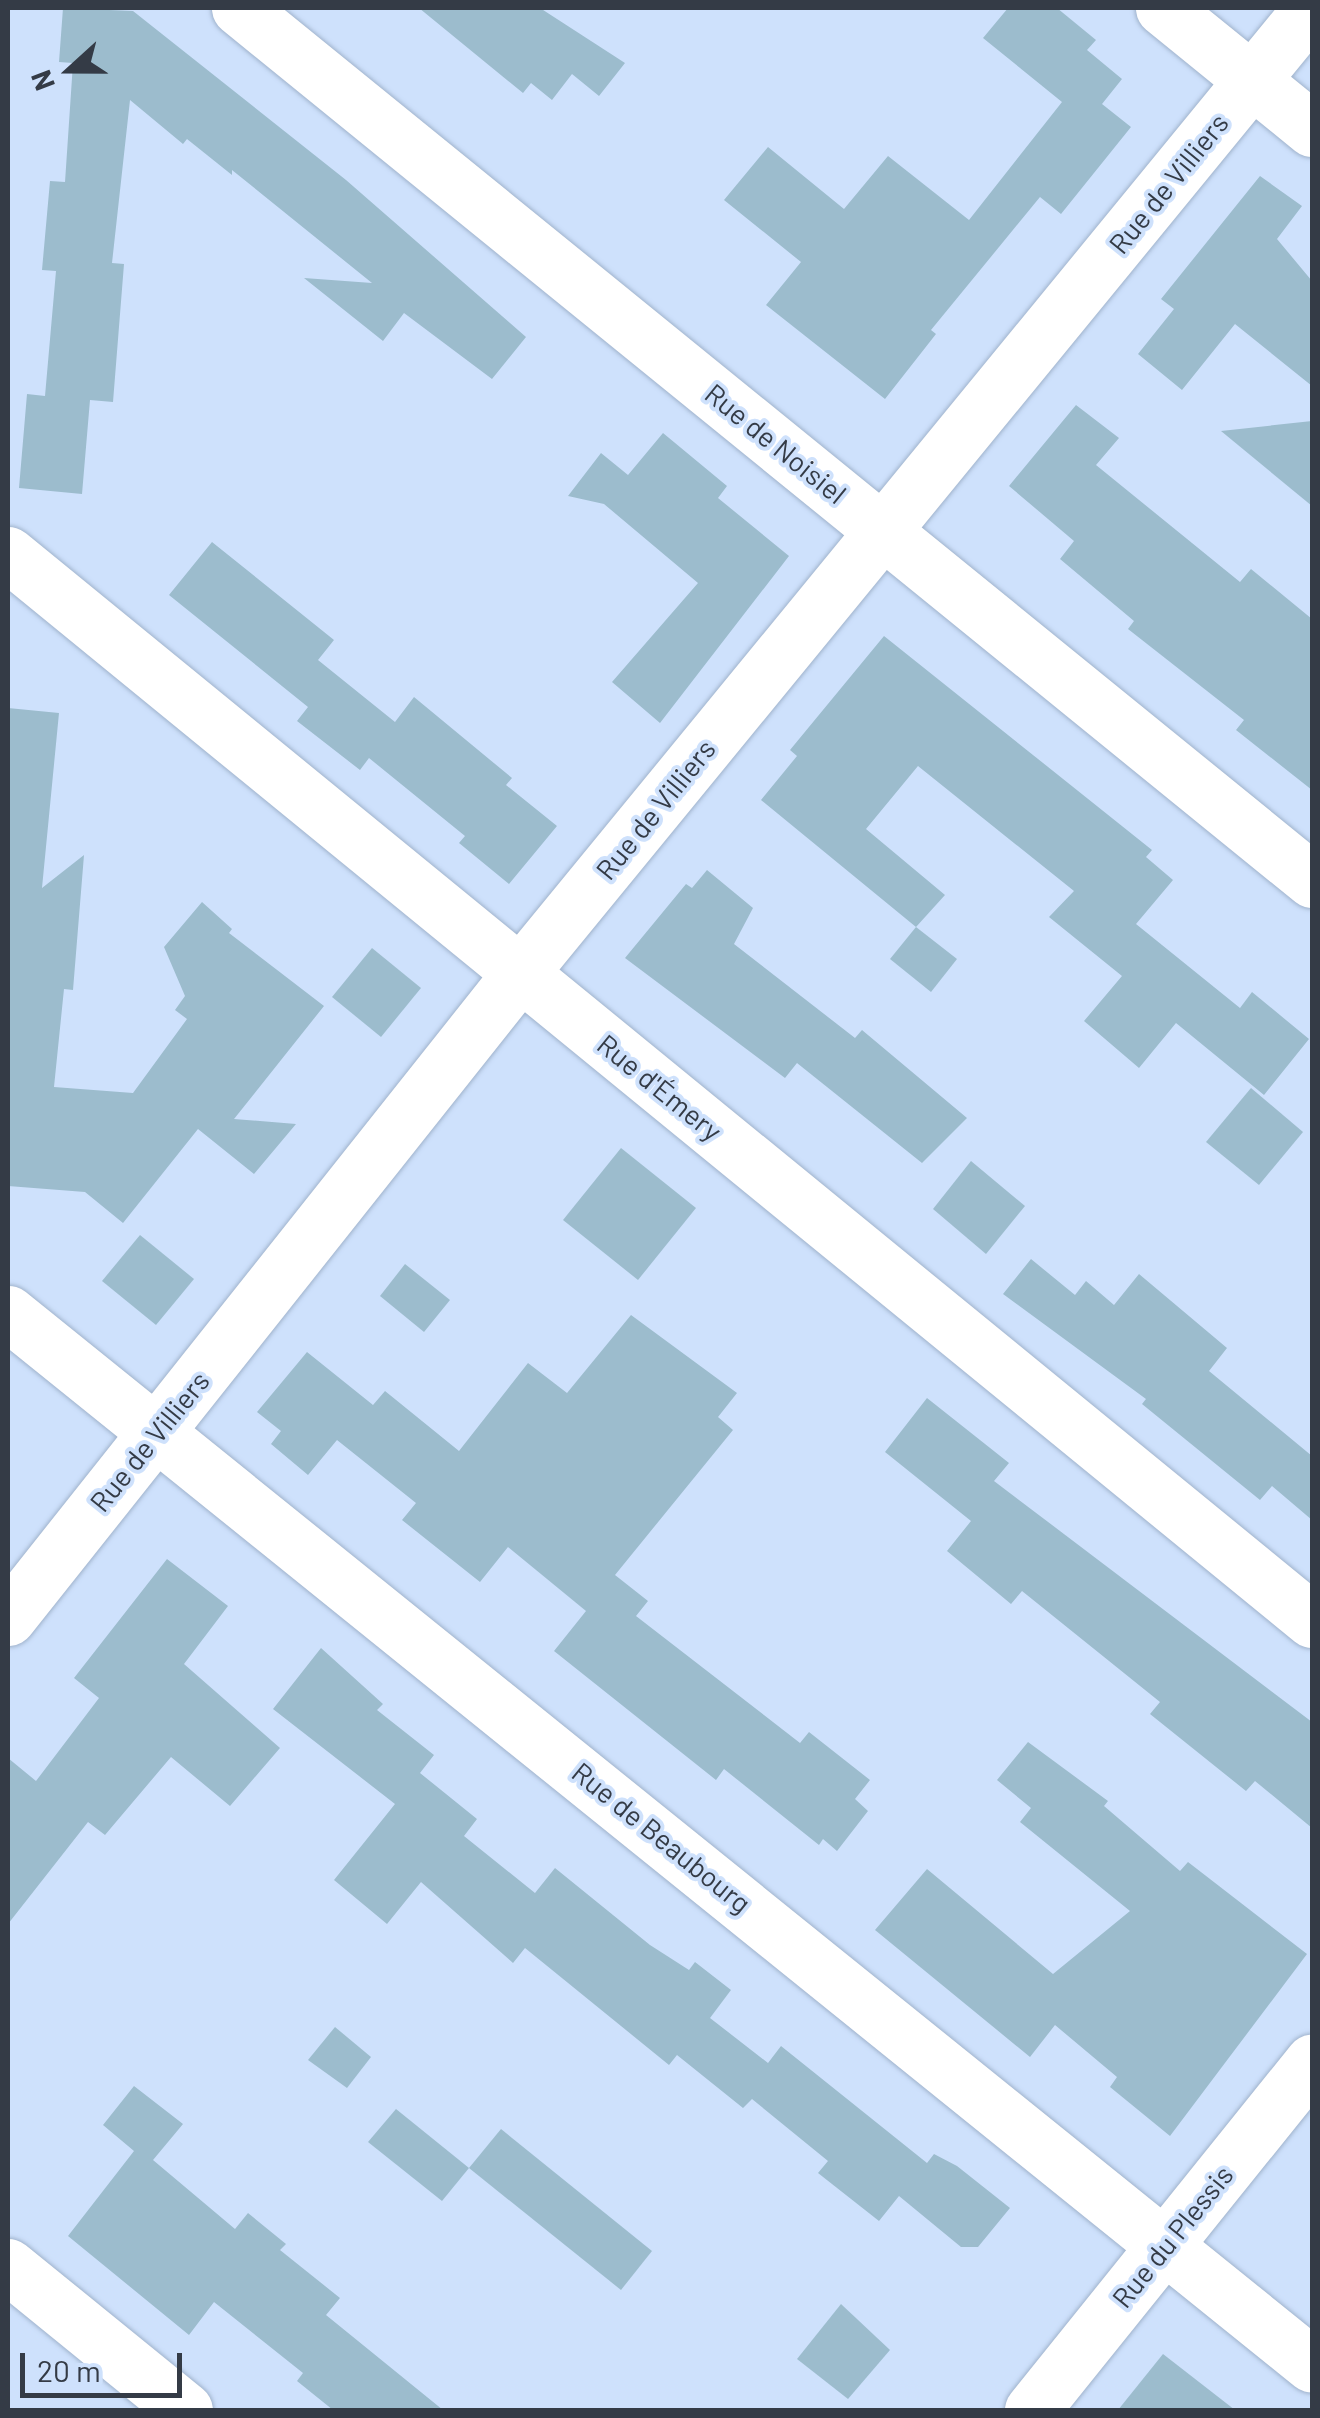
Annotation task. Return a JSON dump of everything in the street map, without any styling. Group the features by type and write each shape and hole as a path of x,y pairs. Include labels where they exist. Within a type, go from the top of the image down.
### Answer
{"street":[{"name":"Rue de Noisiel","path":"239,8 1312,880"},
{"path":"1163,8 1312,129"},
{"name":"Rue de Villiers","path":"8,1618 520,972 1311,8"},
{"name":"Rue d'Émery","path":"8,554 1312,1620"},
{"name":"Rue de Beaubourg","path":"8,1313 158,1430 1312,2365"},
{"name":"Rue du Plessis","path":"1032,2410 1312,2062"},
{"path":"8,2266 186,2410"}],"building":[{"path":"63,8 133,11 346,180 526,337 492,379 404,313 383,341 304,278 372,283 232,170 232,175 187,139 183,144 130,100 112,263 124,264 113,402 90,400 82,494 19,488 27,394 45,396 56,271 42,270 50,181 65,182 73,63 59,62"},
{"path":"419,8 540,8 625,63 599,96 572,74 552,100 531,83 523,93"},
{"path":"1008,8 1057,8 1096,40 1087,50 1122,79 1102,104 1131,127 1061,214 1040,197 931,330 936,334 885,399 766,305 801,262 724,200 768,147 844,209 888,156 969,220 1062,102 983,38"},
{"path":"1260,176 1302,206 1277,239 1312,281 1312,386 1235,324 1182,390 1138,354 1174,309 1161,299"},
{"path":"1076,405 1119,438 1096,465 1240,582 1251,569 1312,619 1312,790 1236,730 1244,720 1128,629 1134,621 1060,559 1074,541 1009,486"},
{"path":"1312,421 1312,506 1221,431"},
{"path":"663,433 727,486 718,498 789,556 660,723 612,682 698,583 604,504 568,496 601,453 628,475"},
{"path":"212,542 334,640 318,660 395,722 414,697 512,778 506,785 557,826 509,884 459,843 465,836 369,758 360,770 297,721 308,707 169,595"},
{"path":"884,636 1152,850 1146,857 1173,880 1136,924 1240,1008 1252,992 1309,1039 1264,1095 1176,1023 1139,1068 1084,1021 1122,976 1049,917 1074,891 918,766 866,829 945,895 916,927 761,800 797,756 790,750"},
{"path":"8,708 59,713 42,888 84,855 73,990 64,989 54,1087 133,1093 187,1019 175,1010 185,996 164,947 202,902 232,929 229,933 324,1006 234,1119 296,1124 254,1174 198,1129 123,1223 85,1192 8,1186"},
{"path":"707,870 753,908 734,944 855,1038 862,1030 967,1118 922,1163 797,1063 785,1078 625,958 686,884 692,888"},
{"path":"916,927 957,959 931,992 890,959"},
{"path":"372,948 421,988 381,1037 332,997"},
{"path":"1251,1088 1303,1132 1259,1185 1206,1142"},
{"path":"621,1148 696,1208 638,1280 563,1220"},
{"path":"971,1161 1025,1206 986,1254 933,1209"},
{"path":"140,1235 194,1279 156,1325 102,1281"},
{"path":"1031,1259 1075,1295 1086,1281 1114,1305 1139,1274 1227,1348 1209,1371 1312,1456 1312,1520 1272,1486 1260,1500 1142,1404 1146,1399 1003,1294"},
{"path":"405,1264 450,1300 424,1332 380,1296"},
{"path":"631,1315 737,1393 718,1417 733,1430 615,1575 648,1601 636,1616 800,1743 809,1732 870,1780 855,1799 868,1811 837,1851 823,1839 819,1845 724,1769 716,1780 554,1651 586,1611 508,1547 480,1582 402,1520 416,1503 337,1440 308,1475 271,1444 281,1431 257,1412 307,1352 373,1405 385,1391 459,1451 528,1363 567,1393"},
{"path":"927,1398 1009,1463 994,1481 1312,1722 1312,1828 1255,1781 1246,1791 1150,1714 1160,1702 1022,1591 1011,1604 947,1551 971,1521 885,1452"},
{"path":"167,1559 228,1606 184,1664 280,1748 230,1806 171,1757 105,1835 88,1822 8,1924 8,1758 36,1781 99,1698 74,1678"},
{"path":"321,1648 383,1704 377,1710 434,1755 420,1773 477,1819 464,1836 535,1893 555,1868 650,1945 689,1970 695,1962 731,1990 710,2018 768,2063 781,2046 927,2163 934,2154 957,2166 1010,2208 978,2247 961,2247 899,2196 879,2221 818,2173 828,2161 752,2099 743,2108 677,2055 669,2065 525,1948 513,1963 421,1882 387,1924 334,1880 395,1804 273,1709"},
{"path":"1028,1742 1108,1801 1104,1806 1180,1871 1188,1862 1307,1954 1170,2136 1110,2087 1117,2077 1055,2025 1030,2057 875,1930 927,1869 1053,1974 1130,1911 1020,1822 1031,1808 997,1780"},
{"path":"335,2027 371,2057 347,2088 308,2060"},
{"path":"134,2086 183,2124 153,2160 235,2229 248,2213 286,2244 280,2250 340,2298 326,2315 443,2410 333,2410 297,2381 303,2373 214,2302 189,2335 68,2236 134,2151 103,2125"},
{"path":"396,2109 469,2168 442,2201 368,2142"},
{"path":"501,2129 652,2251 621,2290 469,2168"},
{"path":"841,2304 890,2350 848,2399 797,2359"},
{"path":"1163,2354 1235,2410 1118,2410"}]}
